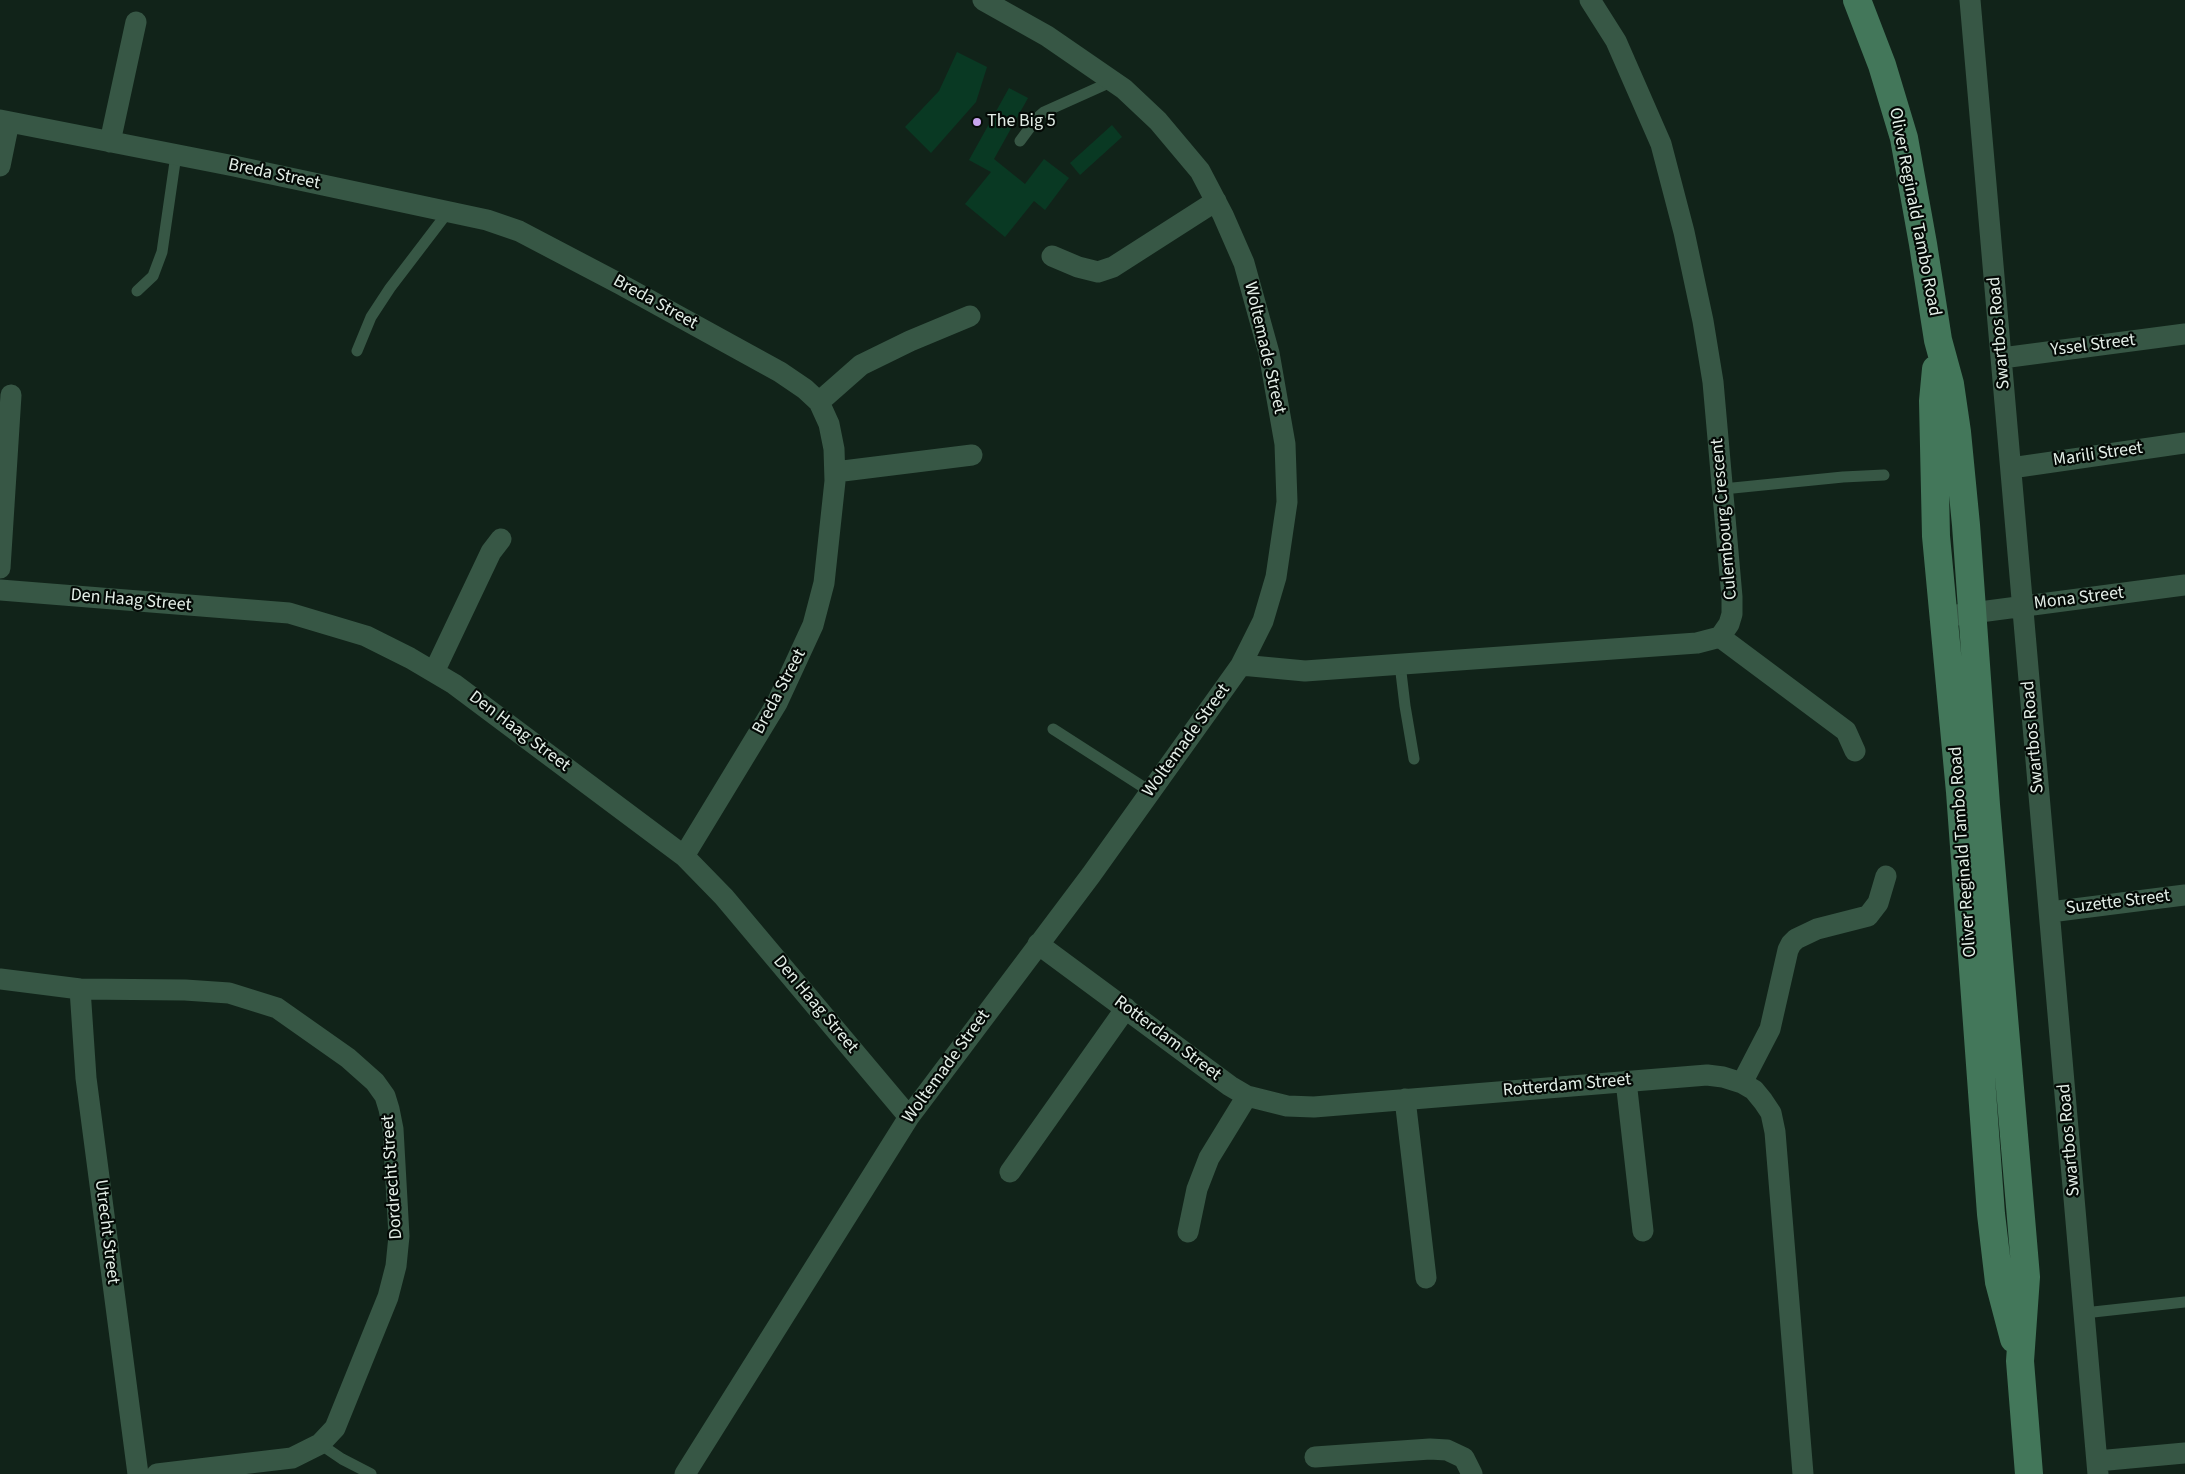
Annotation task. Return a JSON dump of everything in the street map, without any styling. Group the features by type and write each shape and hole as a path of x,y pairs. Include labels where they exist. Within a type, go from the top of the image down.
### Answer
{"main road":[{"name":"Oliver Reginald Tambo Road","path":"1857,0 1882,65 1904,138 1938,340 1950,384 1957,432 2026,1277 2020,1361 2029,1474"},
{"name":"Oliver Reginald Tambo Road","path":"1938,340 1933,401 1936,536 1960,792 1991,1214 1999,1282 2020,1361"}],"street":[{"name":"Woltemade Street","path":"689,1473 908,1117 1151,792 1241,665 1263,621 1276,577 1287,502 1285,444 1269,353 1244,263 1216,201 1200,171 1158,121 1124,89 1047,36 983,0"},
{"name":"Culembourg Crescent","path":"1590,0 1616,41 1661,144 1684,232 1703,321 1713,382 1732,606 1729,624 1720,637"},
{"name":"Swartbos Road","path":"1970,0 2098,1468"},
{"path":"110,142 136,22"},
{"path":"0,166 5,121"},
{"name":"Breda Street","path":"5,121 487,220 519,231 780,372 805,388 819,402 829,424 834,450 835,472 824,583 813,625 777,703 684,856"},
{"path":"1052,256 1078,267 1098,272 1113,267 1216,201"},
{"path":"819,402 861,365 910,341 970,316"},
{"name":"Yssel Street","path":"2002,358 2185,334"},
{"path":"0,568 11,395"},
{"name":"Marili Street","path":"2011,468 2185,443"},
{"path":"835,472 972,455"},
{"path":"434,672 490,552 501,539"},
{"name":"Mona Street","path":"1945,616 2185,585"},
{"name":"Den Haag Street","path":"0,590 289,613 366,636 434,672 454,684 684,856 724,896 908,1117"},
{"path":"1241,665 1305,671 1697,643 1720,637 1846,731 1855,751"},
{"path":"1742,1083 1770,1029 1791,944 1796,939 1818,929 1868,916 1878,904 1886,876"},
{"name":"Suzette Street","path":"2050,912 2185,895"},
{"name":"Rotterdam Street","path":"1038,944 1230,1086 1247,1096 1287,1106 1314,1106 1706,1075 1723,1077 1742,1083 1754,1090 1764,1101 1771,1113 1775,1132 1803,1474"},
{"name":"Dordrecht Street","path":"0,979 80,989 185,990 229,993 277,1008 348,1058 375,1082 385,1096 393,1129 397,1182 400,1236 396,1266 388,1297 335,1428 320,1444 292,1458 157,1474"},
{"name":"Utrecht Street","path":"80,989 86,1078 138,1474"},
{"path":"1010,1172 1126,1008"},
{"path":"1626,1081 1643,1231"},
{"path":"1188,1232 1197,1189 1209,1158 1247,1096"},
{"path":"1406,1099 1426,1278"},
{"path":"1315,1457 1430,1449 1447,1450 1464,1458 1472,1474"},
{"path":"2098,1468 2185,1453"}],"lane":[{"path":"1020,141 1037,118 1044,112 1113,81"},
{"path":"137,291 152,276 162,252 176,155"},
{"path":"358,351 371,317 390,288 448,212"},
{"path":"1723,489 1843,476 1884,476"},
{"path":"1400,664 1414,759"},
{"path":"1053,729 1151,792"},
{"path":"2084,1313 2185,1302"},
{"path":"320,1444 342,1459 371,1474"}],"building":[{"path":"957,52 987,67 976,102 931,153 905,127 939,91"},
{"path":"1009,88 1028,98 994,159 1025,184 1044,159 1069,178 1045,210 1034,201 1005,237 965,204 991,172 969,160"},
{"path":"1112,125 1122,137 1080,175 1070,163"}],"place":[{"name":"The Big 5","path":"977,122"}]}
